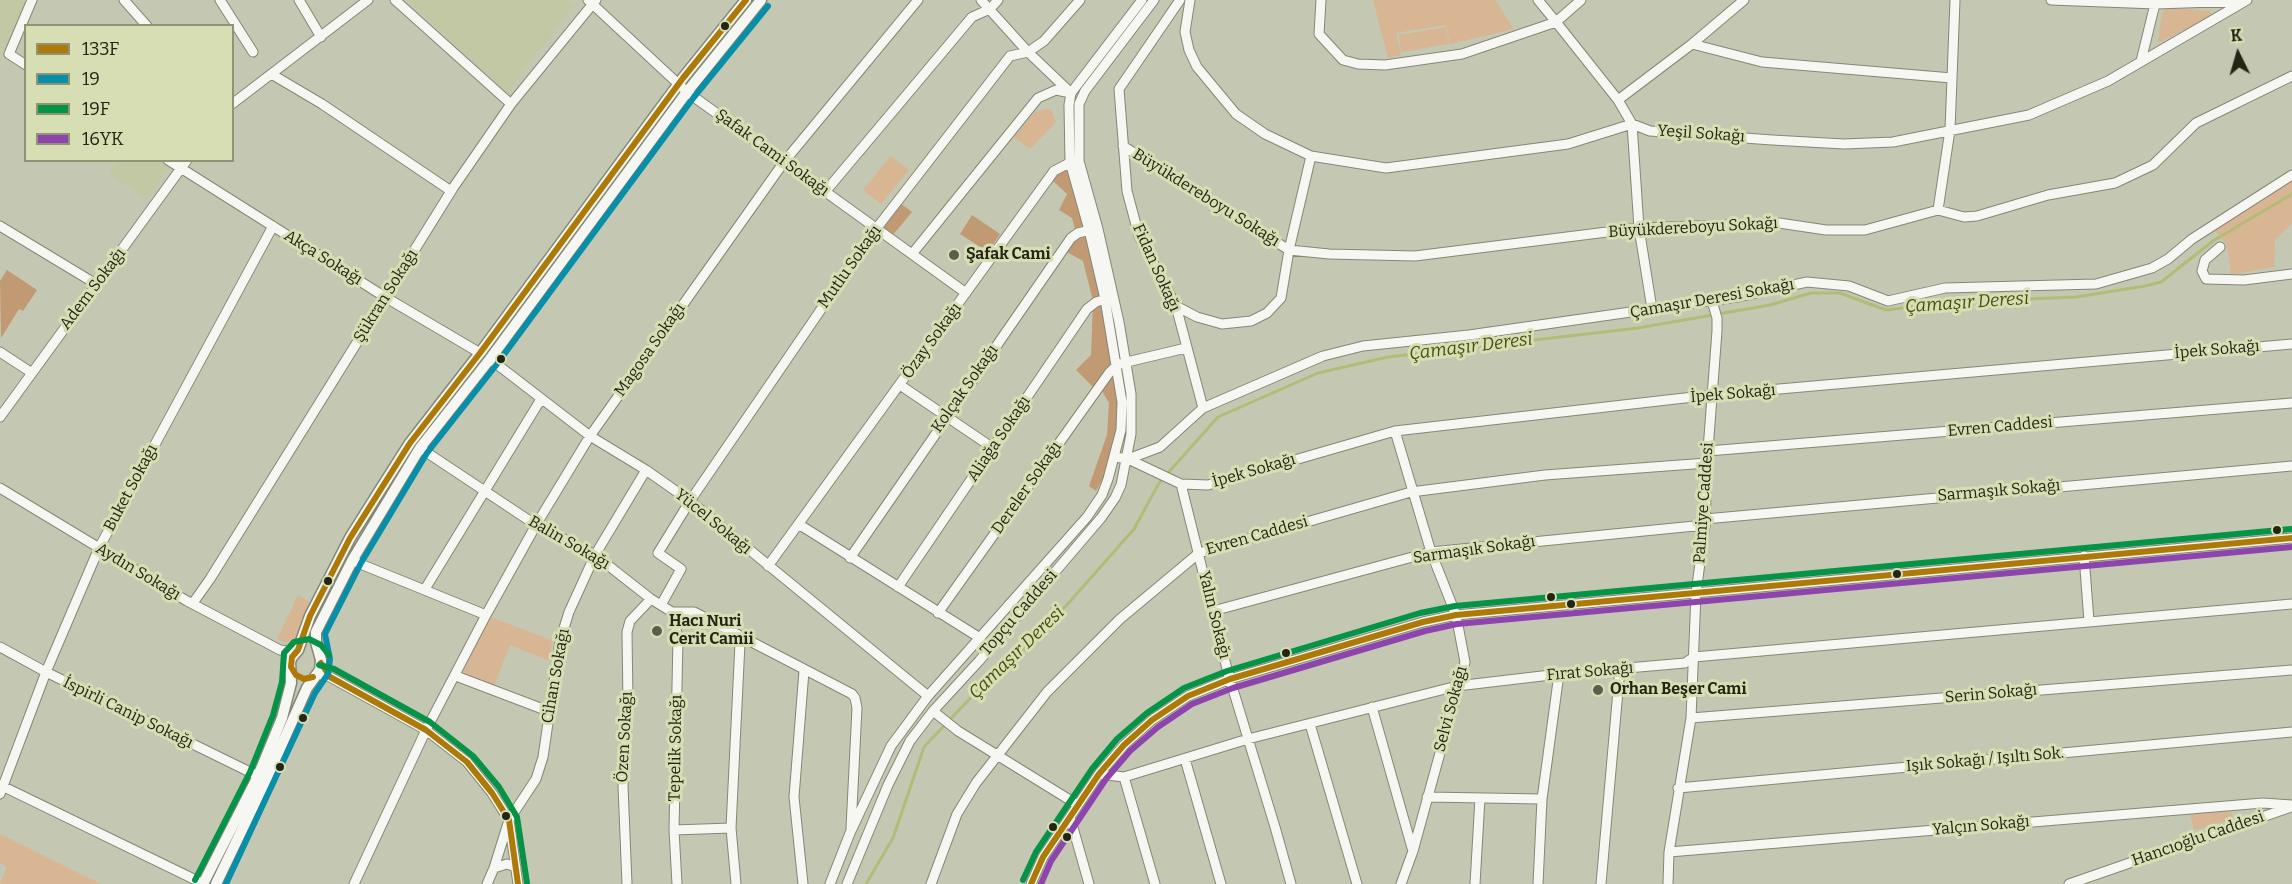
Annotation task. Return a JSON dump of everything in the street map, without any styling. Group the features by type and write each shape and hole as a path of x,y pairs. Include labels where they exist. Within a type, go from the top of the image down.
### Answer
{"main road":[{"path":"216,884 318,669 316,632 353,559 420,448 678,84 746,0"},
{"path":"204,884 258,776 285,708 294,658 310,616 350,538 377,495 410,443 485,356 687,92 761,0"},
{"path":"294,658 312,650 318,669"},
{"path":"294,658 300,678 318,669"}],"street":[{"path":"24,64 9,54 32,0"},
{"path":"124,0 145,24"},
{"path":"219,0 253,52"},
{"path":"299,0 321,37"},
{"path":"234,103 273,75 368,0"},
{"path":"395,0 511,104"},
{"name":"Magosa Sokağı","path":"354,884 426,730 486,615 536,525 590,436 784,162 918,0"},
{"path":"981,0 1028,52 1076,96"},
{"path":"825,192 972,18 990,9 998,0"},
{"name":"Mutlu Sokağı","path":"661,605 681,569 658,553 690,501 876,229 1010,56 1028,52 1044,41 1080,0"},
{"path":"1076,96 1142,0"},
{"path":"1076,96 1154,0"},
{"name":"Fidan Sokağı","path":"1180,0 1119,89 1127,191 1138,236 1176,306 1203,408"},
{"path":"1190,0 1185,32 1188,50 1211,86 1236,114 1265,134 1311,156 1386,168 1568,144 1632,124"},
{"path":"1321,0 1319,34 1343,60 1358,64 1385,65 1462,54 1556,22 1581,0"},
{"path":"1538,0 1618,100 1632,124 1639,228 1652,309"},
{"path":"1618,100 1692,45 1744,0"},
{"path":"1938,210 1950,130 1955,0"},
{"path":"2050,0 2246,1"},
{"name":"Şükran Sokağı","path":"193,603 452,191 511,104 592,1"},
{"name":"Şafak Cami Sokağı","path":"592,1 687,92 966,293"},
{"name":"Yeşil Sokağı","path":"1632,124 1650,131 1844,144 1893,142 2029,115 2108,81 2246,1"},
{"path":"2142,61 2156,2"},
{"path":"1692,45 1762,62 1952,78"},
{"path":"273,75 322,104 452,191"},
{"name":"Büyükdereboyu Sokağı","path":"1123,146 1289,250 1329,254 1415,256 1639,228 1779,223 1826,230 1865,230 1938,210 1964,217 1977,216 2048,195 2115,183 2153,165 2196,123 2292,76"},
{"path":"912,254 1038,98 1056,90 1076,96"},
{"name":"Topçu Caddesi","path":"847,884 905,750 1101,518 1121,485 1128,459 1131,434 1131,394 1122,363 1094,230 1074,161 1069,105 1076,96"},
{"path":"1176,306 1197,317 1222,324 1251,321 1267,313 1281,298 1289,250 1311,156"},
{"name":"Özay Sokağı","path":"768,566 800,525 1054,171 1074,161"},
{"name":"Akça Sokağı","path":"171,162 385,297 485,356"},
{"name":"Adem Sokağı","path":"0,417 185,162"},
{"name":"Çamaşır Deresi Sokağı","path":"1128,459 1160,447 1203,408 1323,356 1363,346 1469,335 1652,309 1713,303 1807,282 1849,286 1888,301 1945,288 2096,284 2152,268 2168,259 2211,226 2292,175"},
{"path":"0,226 96,284"},
{"name":"Buket Sokağı","path":"1,788 46,672 99,548 273,226"},
{"name":"Kolçak Sokağı","path":"850,558 1071,238 1094,230"},
{"path":"2220,247 2205,260 2202,272 2206,279 2244,280 2292,274"},
{"name":"Aliağa Sokağı","path":"898,587 1087,309 1096,302 1110,298"},
{"name":"Palmiye Caddesi","path":"1668,884 1669,852 1690,718 1696,593 1705,522 1717,318 1713,303"},
{"name":"İpek Sokağı","path":"1181,484 1208,485 1395,431 1712,395 2292,344"},
{"path":"1122,363 1186,348"},
{"path":"0,352 32,373"},
{"name":"Yücel Sokağı","path":"485,356 590,436 646,470 690,501 928,696"},
{"name":"Topçu Caddesi","path":"830,884 850,833 891,746 928,696 1087,517 1102,495 1115,458 1121,430 1122,363"},
{"name":"Dereler Sokağı","path":"938,613 1109,373 1122,363"},
{"path":"900,385 993,448"},
{"path":"425,589 541,399"},
{"name":"Evren Caddesi","path":"1708,451 2292,404"},
{"name":"Selvi Sokağı","path":"1395,431 1411,492 1431,552 1456,615 1465,662 1413,850 1401,884"},
{"name":"Balin Sokağı","path":"420,448 536,525 595,555 651,599 672,612 694,612 852,694 856,702 850,833"},
{"path":"1115,458 1128,459 1181,484"},
{"name":"Evren Caddesi","path":"931,884 957,814 976,783 1047,692 1120,618 1199,553 1411,492 1545,475 1707,463"},
{"name":"Sarmaşık Sokağı","path":"1213,611 1431,552 1705,522 2292,466"},
{"name":"Cihan Sokağı","path":"487,884 508,820 536,778 543,757 560,641 568,612 595,555 646,470"},
{"name":"Yalın Sokağı","path":"1181,484 1230,679 1291,884"},
{"name":"Aydın Sokağı","path":"0,488 193,603 294,658"},
{"path":"800,525 980,639"},
{"path":"1031,884 1043,857 1100,774 1124,745 1152,720 1188,696 1230,679 1423,622 1456,615 2292,538"},
{"path":"2084,556 2089,621"},
{"path":"353,559 486,615"},
{"name":"Özen Sokağı","path":"627,884 623,786 628,702 627,632 630,621 651,599"},
{"name":"Fırat Sokağı","path":"1100,774 1124,777 1248,740 1457,686 1685,663 1694,657 2292,604"},
{"name":"Tepelik Sokağı","path":"672,612 678,638 674,830 677,884"},
{"path":"736,884 731,828 740,643 737,634"},
{"name":"İspirli Canip Sokağı","path":"0,647 258,776"},
{"path":"1601,884 1620,668"},
{"path":"318,669 426,730 467,762 492,793 508,820 518,884"},
{"name":"Serin Sokağı","path":"1690,718 2292,670"},
{"path":"803,884 794,797 804,671"},
{"path":"1538,884 1542,799 1559,674"},
{"path":"456,676 548,711"},
{"path":"1372,707 1413,850"},
{"path":"935,713 958,731 1078,805"},
{"path":"1310,724 1357,884"},
{"name":"Işık Sokağı / Işıltı Sok.","path":"1678,788 2292,732"},
{"path":"1185,759 1221,884"},
{"path":"1124,777 1155,884"},
{"path":"1,788 204,884"},
{"path":"1427,797 1542,799"},
{"path":"1475,884 1480,798"},
{"name":"Yalçın Sokağı","path":"1669,852 2263,803 2292,806"},
{"name":"Hancıoğlu Caddesi","path":"2069,884 2292,806"},
{"path":"1070,817 1089,884"},
{"path":"674,830 731,828"},
{"path":"494,868 507,864 516,867"}],"shaded area":[{"path":"0,0 30,0 0,56"},
{"path":"407,0 567,0 574,5 507,92"},
{"path":"1373,0 1495,0 1514,29 1450,44 1446,25 1396,33 1401,55 1388,58"},
{"path":"2169,8 2209,11 2212,14 2158,43 2162,13"},
{"path":"1446,27 1449,44 1401,52 1399,35"},
{"path":"1051,109 1056,122 1030,149 1014,137 1035,112"},
{"path":"891,156 909,170 881,204 863,190"},
{"path":"116,162 161,162 169,167 147,199 109,174"},
{"path":"1067,166 1086,228 1103,305 1118,400 1115,441 1105,474 1096,491 1089,486 1107,435 1109,403 1097,382 1093,387 1076,370 1091,355 1093,301 1083,261 1067,252 1077,237 1072,218 1059,210 1067,194 1053,181 1057,173"},
{"path":"2292,181 2292,224 2275,240 2274,267 2231,275 2227,245 2214,229"},
{"path":"900,203 912,212 892,236 881,227"},
{"path":"972,215 1000,234 988,252 960,234"},
{"path":"7,270 37,290 23,311 19,309 1,338 0,281"},
{"path":"298,595 318,607 296,641 285,642 277,639"},
{"path":"490,617 552,640 550,661 510,645 494,686 462,674"},
{"path":"2231,810 2233,819 2194,830 2190,815"},
{"path":"0,834 101,884 0,884 7,867 0,863"}],"waterway":[{"name":"Çamaşır Deresi","path":"866,884 893,838 924,747 997,670 1030,645 1074,597 1134,529 1159,483 1218,417 1318,373 1388,357 1638,328 1770,305 1811,293 1840,293 1886,310 1953,302 2076,297 2145,286 2161,282 2213,241 2292,194"}],"transit line":[{"name":"133F","path":"313,677 304,679 296,675 291,667 292,657 298,650 310,616 350,538 410,443 480,353 683,78 746,0"},
{"name":"19","path":"226,884 315,693 328,674 330,659 325,634 361,563 427,453 497,364 694,97 768,6"},
{"name":"19F","path":"1023,880 1036,852 1092,769 1117,739 1147,713 1184,688 1227,671 1420,613 1455,606 2291,529"},
{"name":"133F","path":"1031,884 1043,857 1099,774 1124,745 1152,720 1188,696 1230,679 1423,622 1456,615 2292,538"},
{"name":"16YK","path":"1041,884 1051,861 1106,779 1130,751 1158,727 1192,704 1233,688 1425,631 1457,624 2292,547"},
{"name":"19F","path":"195,880 250,772 273,715 282,682 284,653 294,642 309,639 321,645 329,655"},
{"name":"133F","path":"321,663 330,677 426,730 467,762 492,793 509,820 518,884"},
{"name":"19F","path":"319,665 334,669 430,722 473,756 499,787 517,817 527,883"}],"place":[{"name":"Şafak Cami","path":"954,255"},
{"name":"Hacı Nuri Cerit Camii","path":"657,631"},
{"name":"Orhan Beşer Cami","path":"1598,690"}]}
